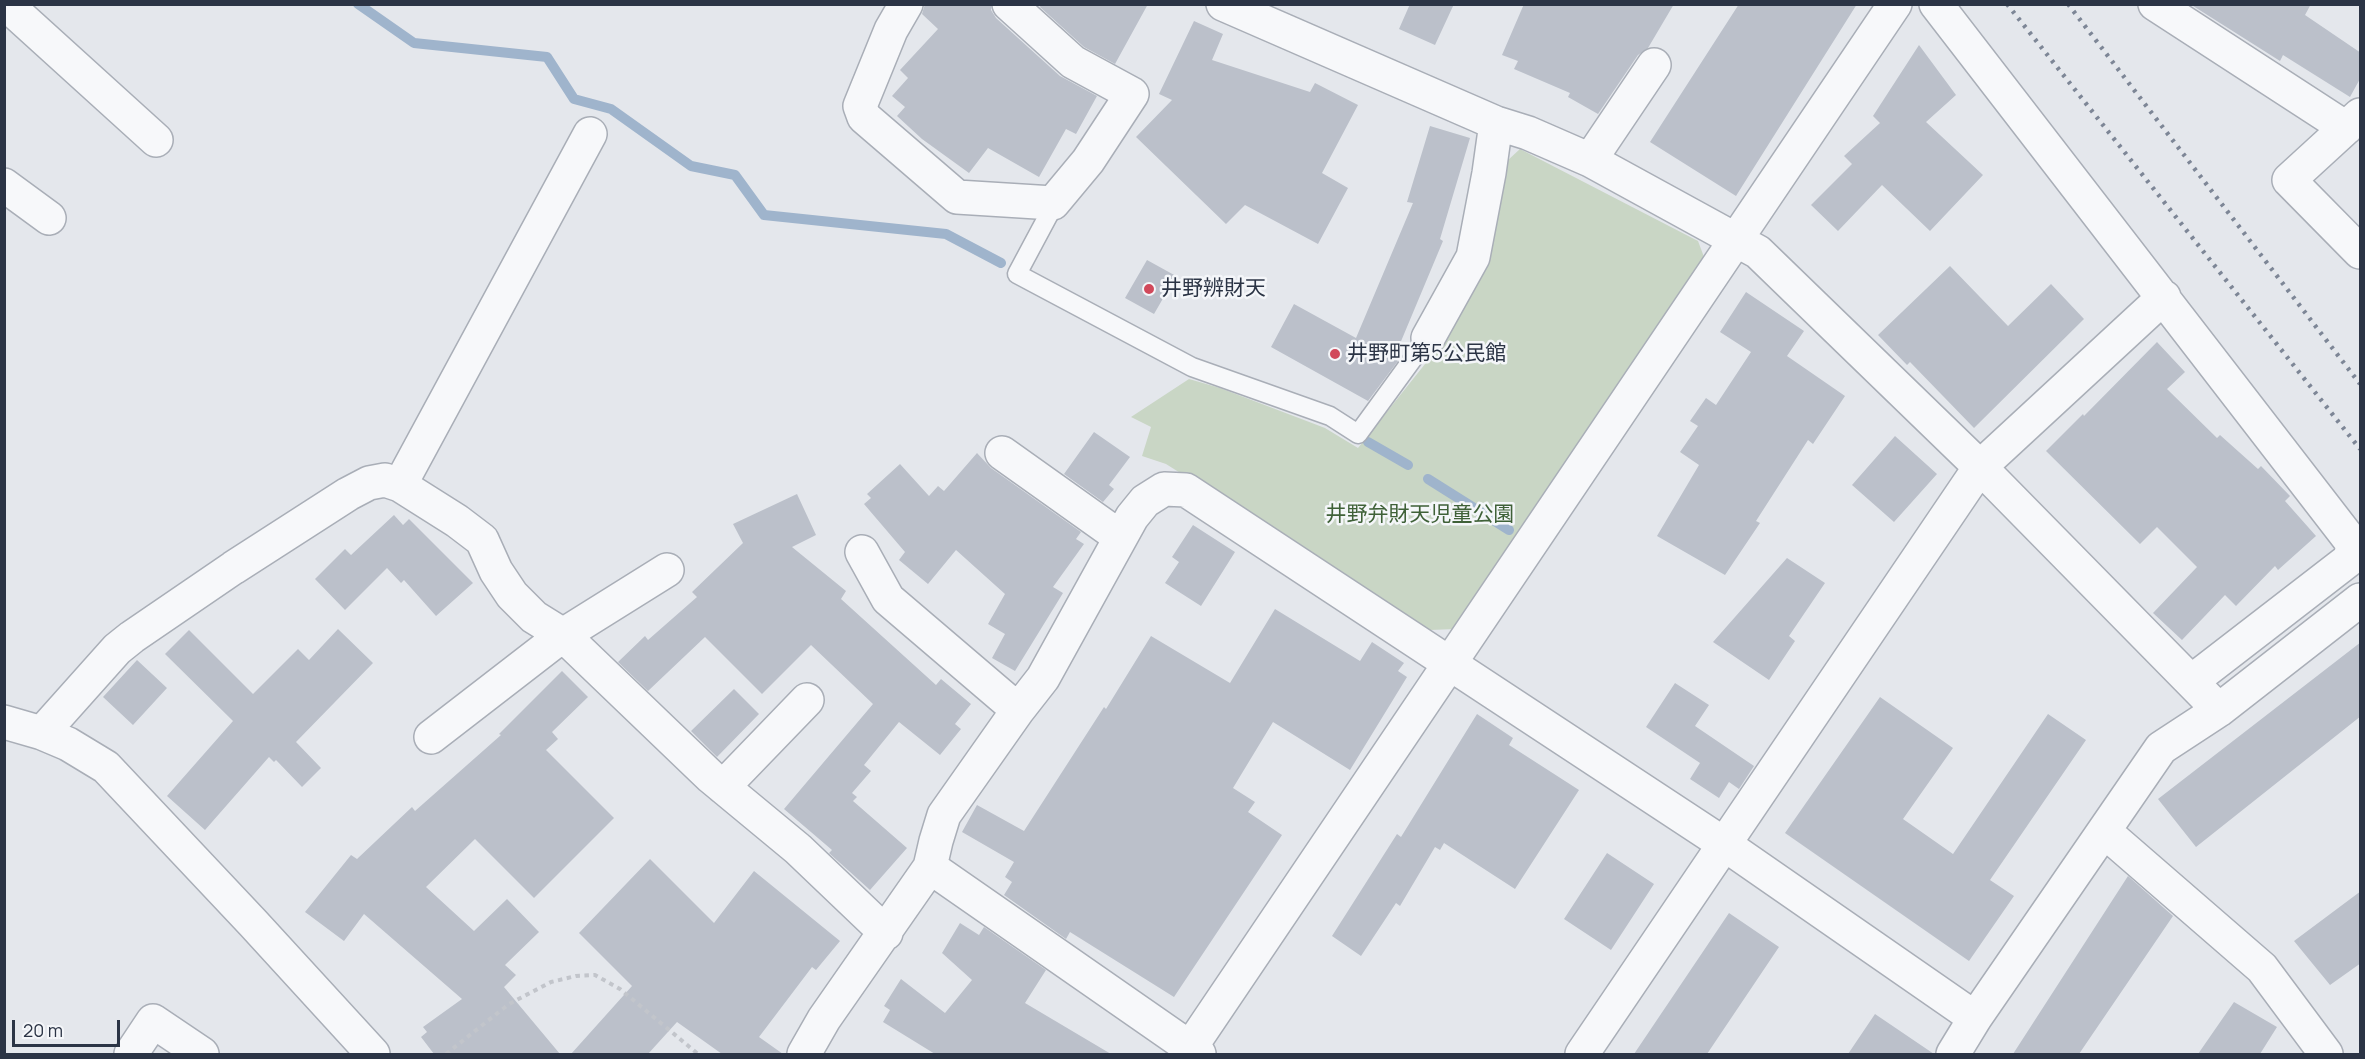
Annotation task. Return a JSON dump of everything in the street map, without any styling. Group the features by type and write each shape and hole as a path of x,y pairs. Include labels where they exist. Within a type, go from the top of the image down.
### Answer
{"street":[{"path":"6,4 156,140"},
{"path":"906,4 891,30 860,106 864,117 957,197 1053,203 1088,161 1131,94 1073,62 1009,4"},
{"path":"1223,4 1496,123 1528,133 1590,160 1758,252 1980,467 2219,710"},
{"path":"930,867 1191,1052 1449,664 1895,4"},
{"path":"1936,4 2353,544 2350,559 2192,681"},
{"path":"2155,4 2353,122 2289,180 2361,252"},
{"path":"1590,160 1654,65"},
{"path":"1428,338 1473,257 1496,123"},
{"path":"400,484 590,134"},
{"path":"4,185 49,218"},
{"path":"1582,1054 1980,467 2164,297"},
{"path":"1002,453 1120,537"},
{"path":"42,733 117,650 132,637 348,494 369,483 385,480 400,484 457,520 482,540 496,571 512,595 534,617 563,635 723,787 798,849 886,933"},
{"path":"804,1054 824,1019 930,867 944,815 1043,678 1120,537 1145,501 1164,489 1186,490 1724,844 1975,1018"},
{"path":"862,552 888,599 1018,710"},
{"path":"431,738 563,635 667,570"},
{"path":"1953,1054 1975,1018 2161,748 2219,710 2361,600"},
{"path":"723,787 807,700"},
{"path":"4,722 42,733 68,744 106,767 373,1054"},
{"path":"2104,831 2262,968 2326,1054"},
{"path":"131,1054 153,1021 202,1054"}],"lane":[{"path":"1056,201 1017,274 1192,367 1330,416 1358,434 1428,338"}],"path":[{"path":"446,1054 509,1004 551,982 576,975 595,975 620,989 698,1054"}],"green space":[{"name":"井野弁財天児童公園","path":"1520,149 1698,241 1704,257 1456,629 1430,630 1166,464 1142,456 1151,427 1131,417 1189,379 1220,388 1325,428 1358,448 1437,349 1507,161"}],"building":[{"path":"925,4 991,4 991,10 996,18 1060,76 1097,96 1076,134 1066,129 1039,177 988,148 969,173 922,139 897,116 905,107 892,96 908,78 900,70 938,29 922,14"},
{"path":"1041,4 1148,4 1115,64 1084,47 1040,7"},
{"path":"1410,4 1454,4 1435,45 1399,29"},
{"path":"1524,4 1674,4 1648,48 1638,55 1598,114 1568,97 1570,93 1514,69 1518,61 1502,55"},
{"path":"1739,4 1857,4 1736,196 1650,142"},
{"path":"2190,4 2311,4 2305,15 2361,53 2361,77 2350,97 2283,55 2280,61"},
{"path":"1194,21 1223,34 1212,60 1310,92 1315,83 1358,105 1322,173 1348,188 1318,244 1245,205 1226,224 1136,137 1172,100 1159,94"},
{"path":"1919,45 1956,95 1926,122 1983,175 1930,231 1882,185 1838,231 1811,205 1852,164 1844,156 1880,123 1873,116"},
{"path":"1430,126 1470,138 1440,239 1443,241 1394,358 1398,361 1368,401 1271,347 1294,304 1356,338 1413,203 1407,202"},
{"name":"井野辨財天","path":"1147,260 1176,276 1154,314 1125,298"},
{"path":"1950,266 2008,326 2051,284 2084,319 1974,428 1910,362 1907,365 1878,335"},
{"path":"1746,292 1804,331 1787,356 1845,396 1813,444 1808,440 1756,521 1760,523 1725,575 1657,536 1699,465 1680,452 1698,426 1690,421 1706,398 1716,405 1751,352 1720,332"},
{"path":"2157,342 2185,372 2167,389 2217,438 2220,435 2258,469 2261,466 2290,496 2285,501 2316,536 2278,570 2275,566 2236,606 2225,595 2182,640 2153,613 2197,567 2157,527 2140,544 2046,451"},
{"path":"1094,432 1130,457 1109,485 1114,489 1103,502 1064,474"},
{"path":"1895,436 1937,474 1894,522 1852,485"},
{"path":"977,453 991,468 1081,532 1076,539 1084,544 1053,587 1063,593 1015,671 992,658 1005,634 988,624 1005,594 956,550 928,584 899,560 905,552 864,504 871,498 867,494 900,464 929,496 938,486 944,491"},
{"path":"797,494 816,535 792,547 846,591 841,599 936,685 941,679 971,704 955,724 961,729 940,755 899,722 864,765 871,771 852,793 857,797 853,801 907,848 870,890 829,853 832,850 784,809 873,704 811,645 762,694 705,637 648,691 618,662 645,636 648,640 697,597 692,592 743,543 733,524"},
{"path":"394,515 403,525 409,519 473,583 436,616 404,580 401,583 387,568 345,610 315,579 345,549 351,555"},
{"path":"1193,525 1235,552 1201,606 1165,583 1179,562 1172,557"},
{"path":"1787,558 1825,583 1789,636 1795,641 1769,680 1713,642"},
{"path":"1275,609 1360,661 1372,642 1404,663 1398,671 1407,677 1350,770 1273,722 1233,788 1255,802 1248,812 1282,835 1174,997 1070,932 1066,939 1004,895 1012,882 1005,877 1014,862 962,832 977,805 1024,831 1104,707 1106,709 1151,636 1230,683"},
{"path":"338,629 373,663 296,742 321,768 302,787 276,760 274,762 269,757 205,830 167,796 233,721 165,654 189,630 253,694 298,649 309,660"},
{"path":"2361,642 2361,716 2196,847 2158,799"},
{"path":"137,660 167,688 133,725 103,697"},
{"path":"562,671 588,697 552,732 558,739 546,750 614,818 534,898 475,839 426,887 474,931 507,899 539,932 505,965 516,975 504,987 560,1054 434,1054 421,1037 427,1032 423,1027 462,999 364,914 344,941 305,912 351,855 357,859 412,807 415,811 501,735 499,734"},
{"path":"1675,683 1709,705 1695,726 1754,766 1739,789 1729,782 1719,798 1690,779 1700,763 1646,727"},
{"path":"734,689 759,714 717,757 691,731"},
{"path":"1880,697 1953,748 1903,819 1953,854 2048,714 2086,740 1990,880 2014,896 1969,961 1785,833"},
{"path":"1477,714 1513,738 1509,745 1579,790 1515,889 1444,843 1440,850 1435,847 1400,906 1396,903 1361,956 1332,936 1397,834 1401,837"},
{"path":"1607,853 1654,884 1611,950 1564,919"},
{"path":"650,859 714,923 754,871 840,941 816,970 812,967 759,1037 783,1054 722,1054 677,1022 648,1054 571,1054 632,986 579,933"},
{"path":"2128,876 2173,916 2079,1054 2013,1054"},
{"path":"2361,891 2361,963 2330,985 2294,941"},
{"path":"1729,913 1779,947 1707,1054 1634,1054"},
{"path":"960,923 979,935 984,927 1046,970 1025,1003 1111,1054 935,1054 883,1022 890,1010 884,1006 901,979 945,1013 972,980 942,953"},
{"path":"2234,1002 2277,1027 2260,1054 2198,1054"},
{"path":"1875,1014 1934,1054 1848,1054"}],"waterway":[{"path":"358,4 414,43 547,57 574,99 611,109 691,166 735,175 764,215 946,234 1001,263"},
{"path":"1368,442 1408,465"},
{"path":"1428,479 1509,530"}],"railway":[{"path":"2007,4 2360,449"},
{"path":"2068,4 2360,384"}],"place":[{"name":"井野辨財天","path":"1149,289"},
{"name":"井野町第5公民館","path":"1335,354"}]}
